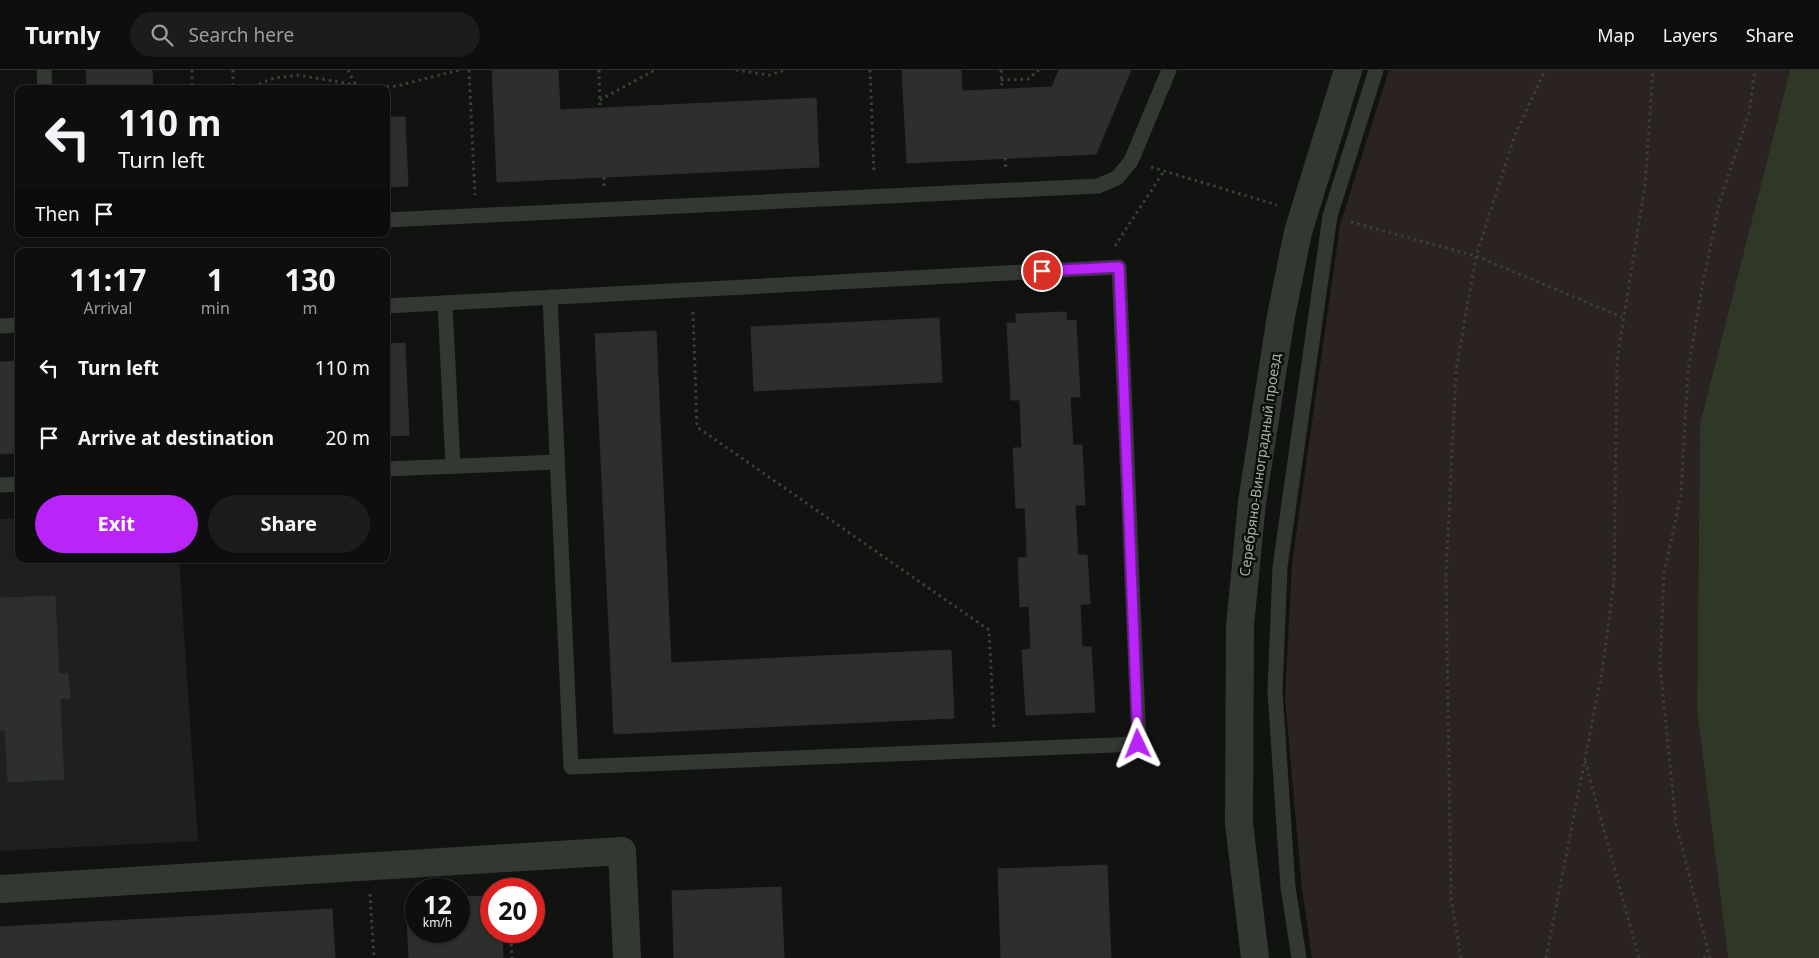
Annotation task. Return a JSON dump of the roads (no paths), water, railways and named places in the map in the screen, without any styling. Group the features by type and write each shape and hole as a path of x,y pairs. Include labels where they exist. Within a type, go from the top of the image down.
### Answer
{"street":[{"name":"Серебряно-Виноградный проезд","path":"1256,958 1239,823 1240,626 1252,502 1281,316 1302,213 1348,70"},
{"path":"0,889 622,852 627,958"}],"lane":[{"path":"44,70 45,85"},
{"path":"390,220 1098,186 1116,178 1131,161 1169,70"},
{"path":"1299,958 1288,887 1275,691 1280,567 1330,216 1376,70"},
{"path":"390,306 693,289 1119,267 1138,744 571,766 550,297"},
{"path":"445,303 453,466"},
{"path":"0,326 15,325"},
{"path":"390,469 557,462"},
{"path":"0,485 15,484"}]}
